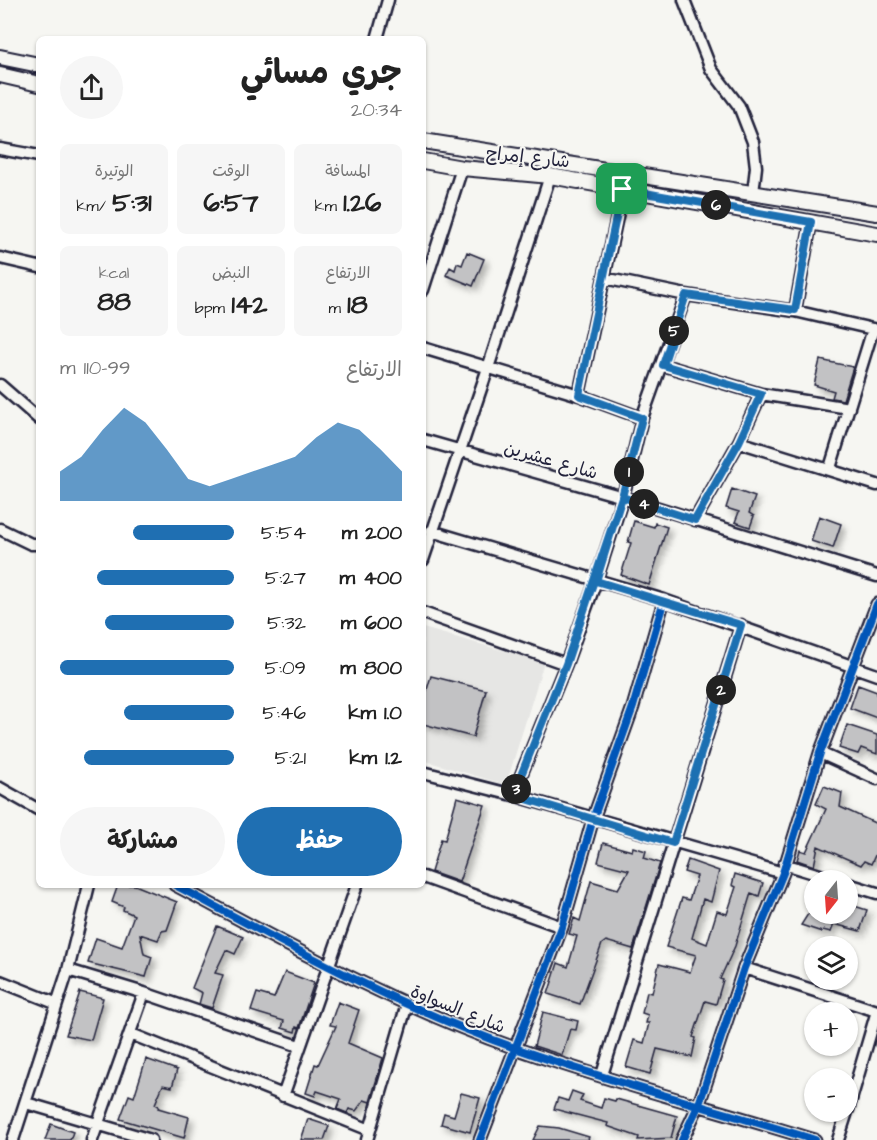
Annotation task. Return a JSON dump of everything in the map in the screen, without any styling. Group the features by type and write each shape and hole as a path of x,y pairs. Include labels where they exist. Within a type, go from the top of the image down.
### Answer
{"main road":[{"path":"0,57 36,64"},
{"path":"0,76 36,83"},
{"name":"شارع إمراح","path":"426,141 877,213"},
{"name":"شارع إمراح","path":"426,162 462,168 549,176 877,234"}],"street":[{"path":"378,36 388,0"},
{"path":"688,4 711,69 739,106 753,142 756,167 753,193"},
{"path":"0,148 36,155"},
{"path":"427,264 462,168"},
{"path":"426,548 488,368 549,176"},
{"path":"579,395 622,189"},
{"path":"795,310 811,222"},
{"path":"0,258 36,266"},
{"path":"604,278 686,295 795,310 875,329 830,468"},
{"path":"513,795 566,664 596,581 622,497 642,418 663,365 686,295"},
{"path":"426,349 579,395 642,418"},
{"path":"663,365 761,394 849,408"},
{"path":"0,385 36,416"},
{"path":"695,520 739,442 761,394"},
{"name":"شارع عشرين","path":"426,441 622,497 877,576"},
{"path":"739,442 830,468 877,485"},
{"path":"0,529 30,544 36,544"},
{"path":"430,531 664,600 741,625 877,675"},
{"path":"480,1140 562,927 593,819 633,707 664,600"},
{"path":"682,1140 699,1104 744,968 784,869 820,753 877,604"},
{"path":"426,614 566,664"},
{"path":"602,1075 741,625"},
{"path":"820,753 877,779"},
{"path":"426,773 513,795 673,843 804,873"},
{"path":"0,789 36,808"},
{"path":"426,878 562,927"},
{"path":"858,887 877,893"},
{"path":"13,1140 55,1003 68,970 88,888"},
{"name":"شارع السواوة","path":"190,888 327,966 407,1004 515,1048 802,1138 815,1140"},
{"path":"283,1096 356,888"},
{"path":"744,968 877,1011 858,1074"},
{"path":"68,970 144,993 299,1046"},
{"path":"0,981 55,1003"},
{"path":"92,1140 144,993"},
{"path":"131,1034 283,1096 368,1135 407,1004"},
{"path":"26,1103 98,1122 151,1140"},
{"path":"838,1140 844,1122"}],"shaded area":[{"path":"426,629 544,662 506,785 426,761"}],"building":[{"path":"467,252 484,259 473,286 446,275 450,267 455,270 457,263 462,265"},
{"path":"820,360 853,367 843,400 832,398 834,391 814,385"},
{"path":"732,489 755,497 749,513 754,516 750,527 735,522 739,512 726,508"},
{"path":"819,516 841,524 833,548 811,541"},
{"path":"634,521 654,527 655,523 667,527 649,585 621,575 631,543 628,542"},
{"path":"431,676 486,690 473,737 426,725 426,693"},
{"path":"858,685 877,692 877,718 850,708"},
{"path":"847,725 877,735 877,754 861,748 858,754 839,748"},
{"path":"824,786 842,793 840,807 877,824 877,851 871,864 864,861 861,865 818,846 814,866 797,860 800,850 806,852 826,809 816,804"},
{"path":"457,797 485,805 459,882 431,872 441,839 445,840"},
{"path":"603,843 632,851 633,847 646,851 644,858 660,863 633,949 606,941 602,944 580,1004 548,994 558,963 568,967 577,936 569,934 574,918 580,921 591,881 618,889 629,870 598,862"},
{"path":"688,860 719,871 711,902 703,899 692,938 707,944 717,911 727,914 736,887 732,885 735,874 763,883 759,896 751,893 735,946 720,979 723,980 716,1004 705,1001 693,1037 696,1038 692,1057 657,1049 650,1074 626,1067 634,1040 644,1043 649,1023 646,1023 648,1015 642,1013 647,992 652,993 659,964 690,972 696,955 666,947 682,898 689,900 697,876 684,872"},
{"path":"117,888 142,888 177,902 167,930 162,931 158,940 140,934 144,954 152,957 146,977 88,963 96,938 122,947 134,915 123,910 124,907 112,902"},
{"path":"858,907 867,910 860,931 834,924 858,924"},
{"path":"804,920 804,924 834,924 831,932 823,930 822,932 801,925"},
{"path":"217,926 243,937 235,954 226,950 215,973 223,975 212,1008 199,1004 202,993 192,988"},
{"path":"285,972 314,983 299,1028 296,1027 295,1032 282,1028 284,1021 251,1011 257,993 274,998"},
{"path":"80,992 103,998 91,1040 66,1035"},
{"path":"338,1002 359,1010 348,1043 383,1058 370,1102 364,1100 356,1111 349,1109 347,1113 337,1109 341,1099 317,1091 315,1096 306,1093 315,1064 318,1065 336,1026 330,1025"},
{"path":"543,1012 578,1021 576,1030 570,1029 562,1055 534,1046"},
{"path":"146,1059 177,1070 172,1087 163,1085 155,1104 159,1106 158,1108 189,1117 184,1138 120,1119 129,1095 134,1097"},
{"path":"572,1091 583,1095 580,1101 601,1108 604,1098 615,1101 616,1099 677,1116 671,1138 638,1140 639,1137 607,1126 608,1123 554,1109 558,1098 568,1101"},
{"path":"461,1093 480,1098 470,1132 441,1124 444,1113 454,1116"},
{"path":"308,1119 329,1126 324,1140 301,1140"},
{"path":"51,1124 73,1132 70,1140 45,1140"},
{"path":"540,1126 559,1128 589,1137 588,1140 533,1140"}],"cycle path":[{"path":"480,1140 562,927 593,819 633,707 664,600"},
{"path":"682,1140 699,1104 744,968 783,873 820,753 877,604"},
{"path":"181,888 384,994 471,1031 589,1073 815,1140"}],"route":[{"path":"622,189 611,248 589,337 579,395 642,418 622,497 596,581 741,625 673,843 513,795 566,664 596,581 622,497 695,520 739,442 761,394 663,365 686,295 795,310 811,222 622,189"}]}
